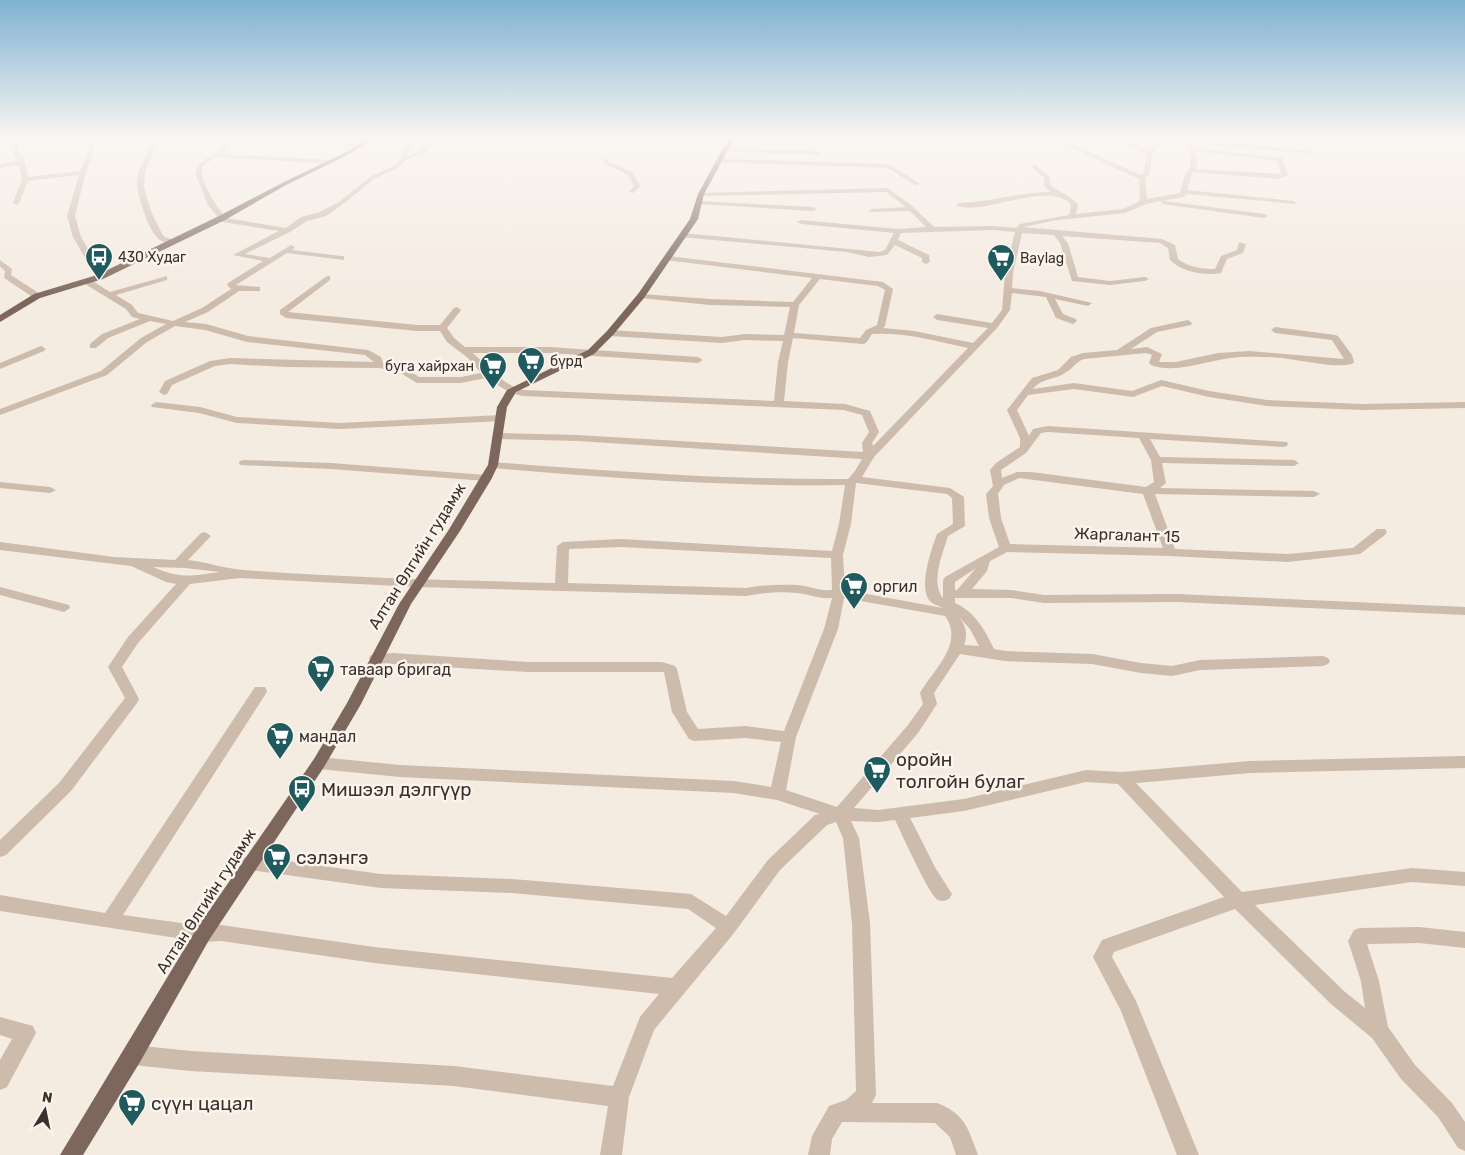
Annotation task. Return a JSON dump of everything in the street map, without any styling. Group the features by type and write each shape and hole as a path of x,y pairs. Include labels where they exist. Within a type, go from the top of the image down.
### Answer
{"main road":[{"path":"0,319 37,296 100,277 220,219 268,193"},
{"path":"512,390 591,352 610,333 641,296 694,219 703,193"},
{"name":"Алтан Өлгийн гудамж","path":"70,1155 132,1055 203,934 319,763 354,704 376,658 418,583 486,478 493,465 502,407 512,390"}],"street":[{"path":"16,203 20,193"},
{"path":"77,193 71,216 77,237 100,277"},
{"path":"142,193 146,208 161,238 172,242"},
{"path":"206,193 220,219 287,230"},
{"path":"271,260 237,255 308,218 323,214 354,193"},
{"path":"700,198 820,193"},
{"path":"892,193 912,209 932,229"},
{"path":"1148,193 1151,202"},
{"path":"777,794 789,737 831,630 839,593 837,555 845,524 852,480 860,473 870,456 994,326 1006,310 1009,273 1020,226 1072,217 1125,211 1151,202 1183,195 1184,193"},
{"path":"1193,193 1293,203"},
{"path":"959,205 1041,194 1057,194 1070,198 1074,203 1075,207 1072,217"},
{"path":"957,197 970,204"},
{"path":"700,198 813,209"},
{"path":"1151,202 1264,216"},
{"path":"872,212 912,209"},
{"path":"308,218 311,220 324,220"},
{"path":"801,222 898,231 932,229 1018,230 1162,241 1172,247 1174,260 1179,264 1208,272 1218,271 1224,258 1240,251 1242,244"},
{"path":"683,235 848,250 854,253 882,255 887,252 898,231"},
{"path":"1056,233 1064,242 1075,279 1110,283 1145,279"},
{"path":"893,241 926,257 926,262"},
{"path":"236,289 231,285 237,280 288,249 341,258"},
{"path":"610,333 722,340 745,336 789,336 863,341 869,332 881,326 889,289 880,284 835,280 818,276 668,258"},
{"path":"0,262 9,271 8,276 15,283 37,296"},
{"path":"779,404 783,362 795,305 818,276"},
{"path":"108,295 164,278"},
{"path":"327,278 284,312 286,315 417,328 443,328"},
{"path":"88,282 129,307 135,315 176,324 208,328 264,342 300,344 368,353 378,359 379,365"},
{"path":"0,412 104,374 139,349 160,330 205,310 236,289 256,289"},
{"path":"1008,290 1034,292 1088,303"},
{"path":"641,296 710,302 795,305"},
{"path":"1050,296 1059,316 1073,320"},
{"path":"443,328 457,310"},
{"path":"937,317 994,326"},
{"path":"93,346 105,336 149,318"},
{"path":"208,328 224,323"},
{"path":"1121,351 1154,330 1188,323"},
{"path":"443,328 450,340 471,356 488,375 512,390 541,394 845,407 866,413 874,432 866,443 870,456"},
{"path":"1025,448 1025,436 1013,416 1012,410 1035,380 1067,368 1074,359 1121,351 1153,351 1157,354 1154,363 1164,367 1235,354 1281,355 1320,361 1350,362 1335,338 1275,330"},
{"path":"869,332 904,333 974,346"},
{"path":"0,366 42,349"},
{"path":"461,350 591,352 636,357 698,360"},
{"path":"164,392 168,383 213,363 230,361 379,365 402,370 417,380 461,380 488,375"},
{"path":"1026,393 1074,386 1133,394 1161,383 1209,394 1267,403 1363,407 1465,405"},
{"path":"156,405 200,410 237,420 340,426 501,418"},
{"path":"1005,548 995,518 992,494 999,486 995,470 998,466 1017,456 1031,443 1037,430 1041,428 1283,444"},
{"path":"1143,435 1156,460 1160,483 1148,491"},
{"path":"498,436 577,438 870,456"},
{"path":"1156,460 1294,463"},
{"path":"244,463 331,466 486,478"},
{"path":"493,465 674,479 766,483 852,480 950,491 958,497 959,526 943,534 932,570 931,591 936,600 952,601 1012,594 1044,598 1177,598 1465,611"},
{"path":"998,484 1017,476 1031,474 1148,491 1314,494"},
{"path":"0,485 50,490"},
{"path":"1148,491 1163,528 1170,552"},
{"name":"Жаргалант 15","path":"952,601 981,571 985,558 1005,548 1170,552 1288,558 1356,551 1381,532"},
{"path":"180,562 205,536"},
{"path":"561,588 563,546 621,543 837,555"},
{"path":"0,546 130,562 180,562 218,567 241,574"},
{"path":"130,562 170,579 186,581 241,574 561,588 746,592 769,588 800,589 820,595 839,593 952,601 978,628 990,653"},
{"path":"0,850 65,787 132,699 115,668 133,640 186,581"},
{"path":"0,591 64,608"},
{"path":"611,1155 619,1097 647,1024 728,927 774,865 821,820 840,814 913,729 930,704 927,693 956,650 960,637 952,601"},
{"path":"956,650 1005,656 1092,659 1141,668 1172,671 1200,665 1323,661"},
{"path":"376,658 437,659 510,666 662,666 670,669 678,711 688,729 694,735 745,732 789,737"},
{"path":"109,921 260,691"},
{"path":"319,763 400,771 734,787 777,794 840,814 878,816 964,805 1086,776 1122,778 1250,767 1465,762"},
{"path":"1122,778 1238,900 1338,998 1379,1031 1408,1072 1445,1110 1465,1141"},
{"path":"899,813 930,874 943,894"},
{"path":"819,1155 822,1136 836,1113 852,1109 866,1095 861,923 851,838 840,814"},
{"path":"250,863 381,881 512,886 691,902 728,927"},
{"path":"1188,1155 1129,1007 1102,957 1108,946 1238,900 1412,875 1465,879"},
{"path":"0,903 203,934 221,933 374,955 676,987"},
{"path":"1379,1031 1370,981 1357,941 1360,936 1419,935 1465,940"},
{"path":"0,1026 26,1033 0,1080"},
{"path":"132,1055 192,1061 454,1076 619,1097"},
{"path":"836,1113 937,1113 948,1118 958,1127 967,1155"}],"place":[{"name":"430 Худаг","path":"99,281"},
{"name":"Baylag","path":"1001,282"},
{"name":"бүрд","path":"531,385"},
{"name":"буга хайрхан","path":"493,390"},
{"name":"оргил","path":"854,610"},
{"name":"таваар бригад","path":"321,693"},
{"name":"мандал","path":"280,760"},
{"name":"оройн толгойн булаг","path":"877,794"},
{"name":"Мишээл дэлгүүр","path":"302,813"},
{"name":"сэлэнгэ","path":"277,881"},
{"name":"сүүн цацал","path":"132,1127"}]}
